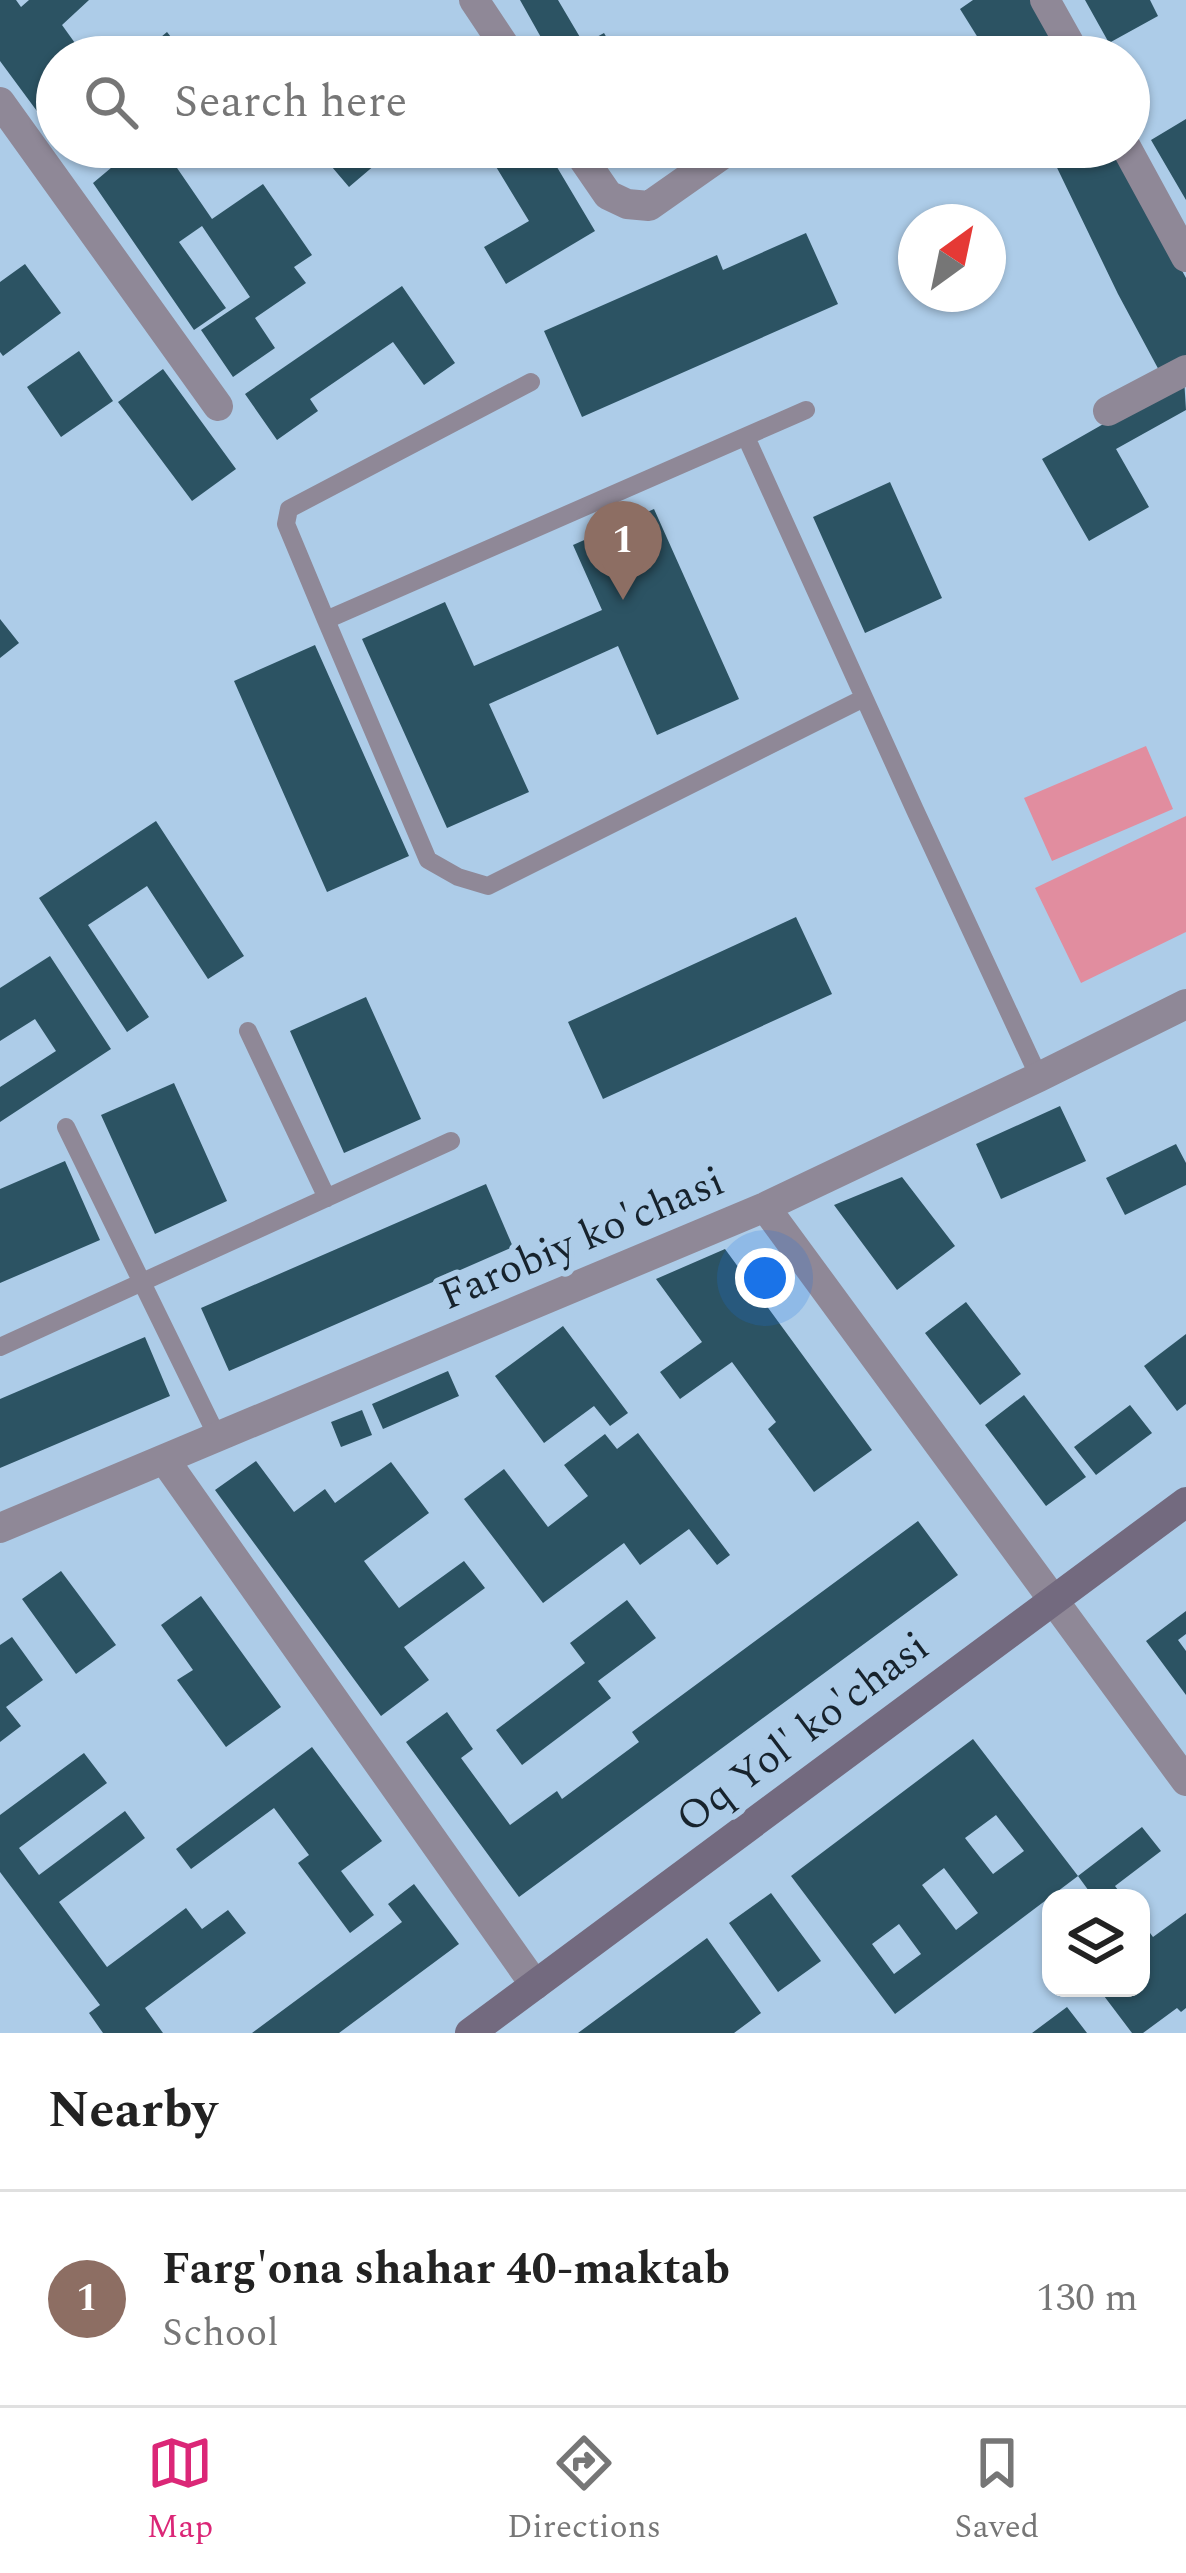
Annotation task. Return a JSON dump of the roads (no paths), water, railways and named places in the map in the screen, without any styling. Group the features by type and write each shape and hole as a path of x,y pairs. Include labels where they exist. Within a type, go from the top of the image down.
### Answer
{"street":[{"path":"474,0 498,36"},
{"path":"1046,0 1066,36"},
{"path":"0,102 36,152"},
{"path":"47,168 218,406"},
{"path":"589,168 608,195 627,204 649,206 704,168"},
{"path":"1137,168 1186,257"},
{"path":"1108,411 1186,370"},
{"name":"Farobiy ko'chasi","path":"0,1528 765,1207 1186,1004"},
{"path":"765,1207 1186,1781"},
{"path":"164,1459 535,1985"},
{"name":"Oq Yol' ko'chasi","path":"470,2033 1186,1502"}],"lane":[{"path":"531,382 289,509 286,524 428,860 458,877 488,886 864,698"},
{"path":"326,620 806,410"},
{"path":"746,437 1039,1077"},
{"path":"248,1031 327,1198"},
{"path":"66,1126 218,1438"},
{"path":"0,1347 451,1141"}],"place":[{"name":"Farg'ona shahar 40-maktab","path":"623,600"}]}
